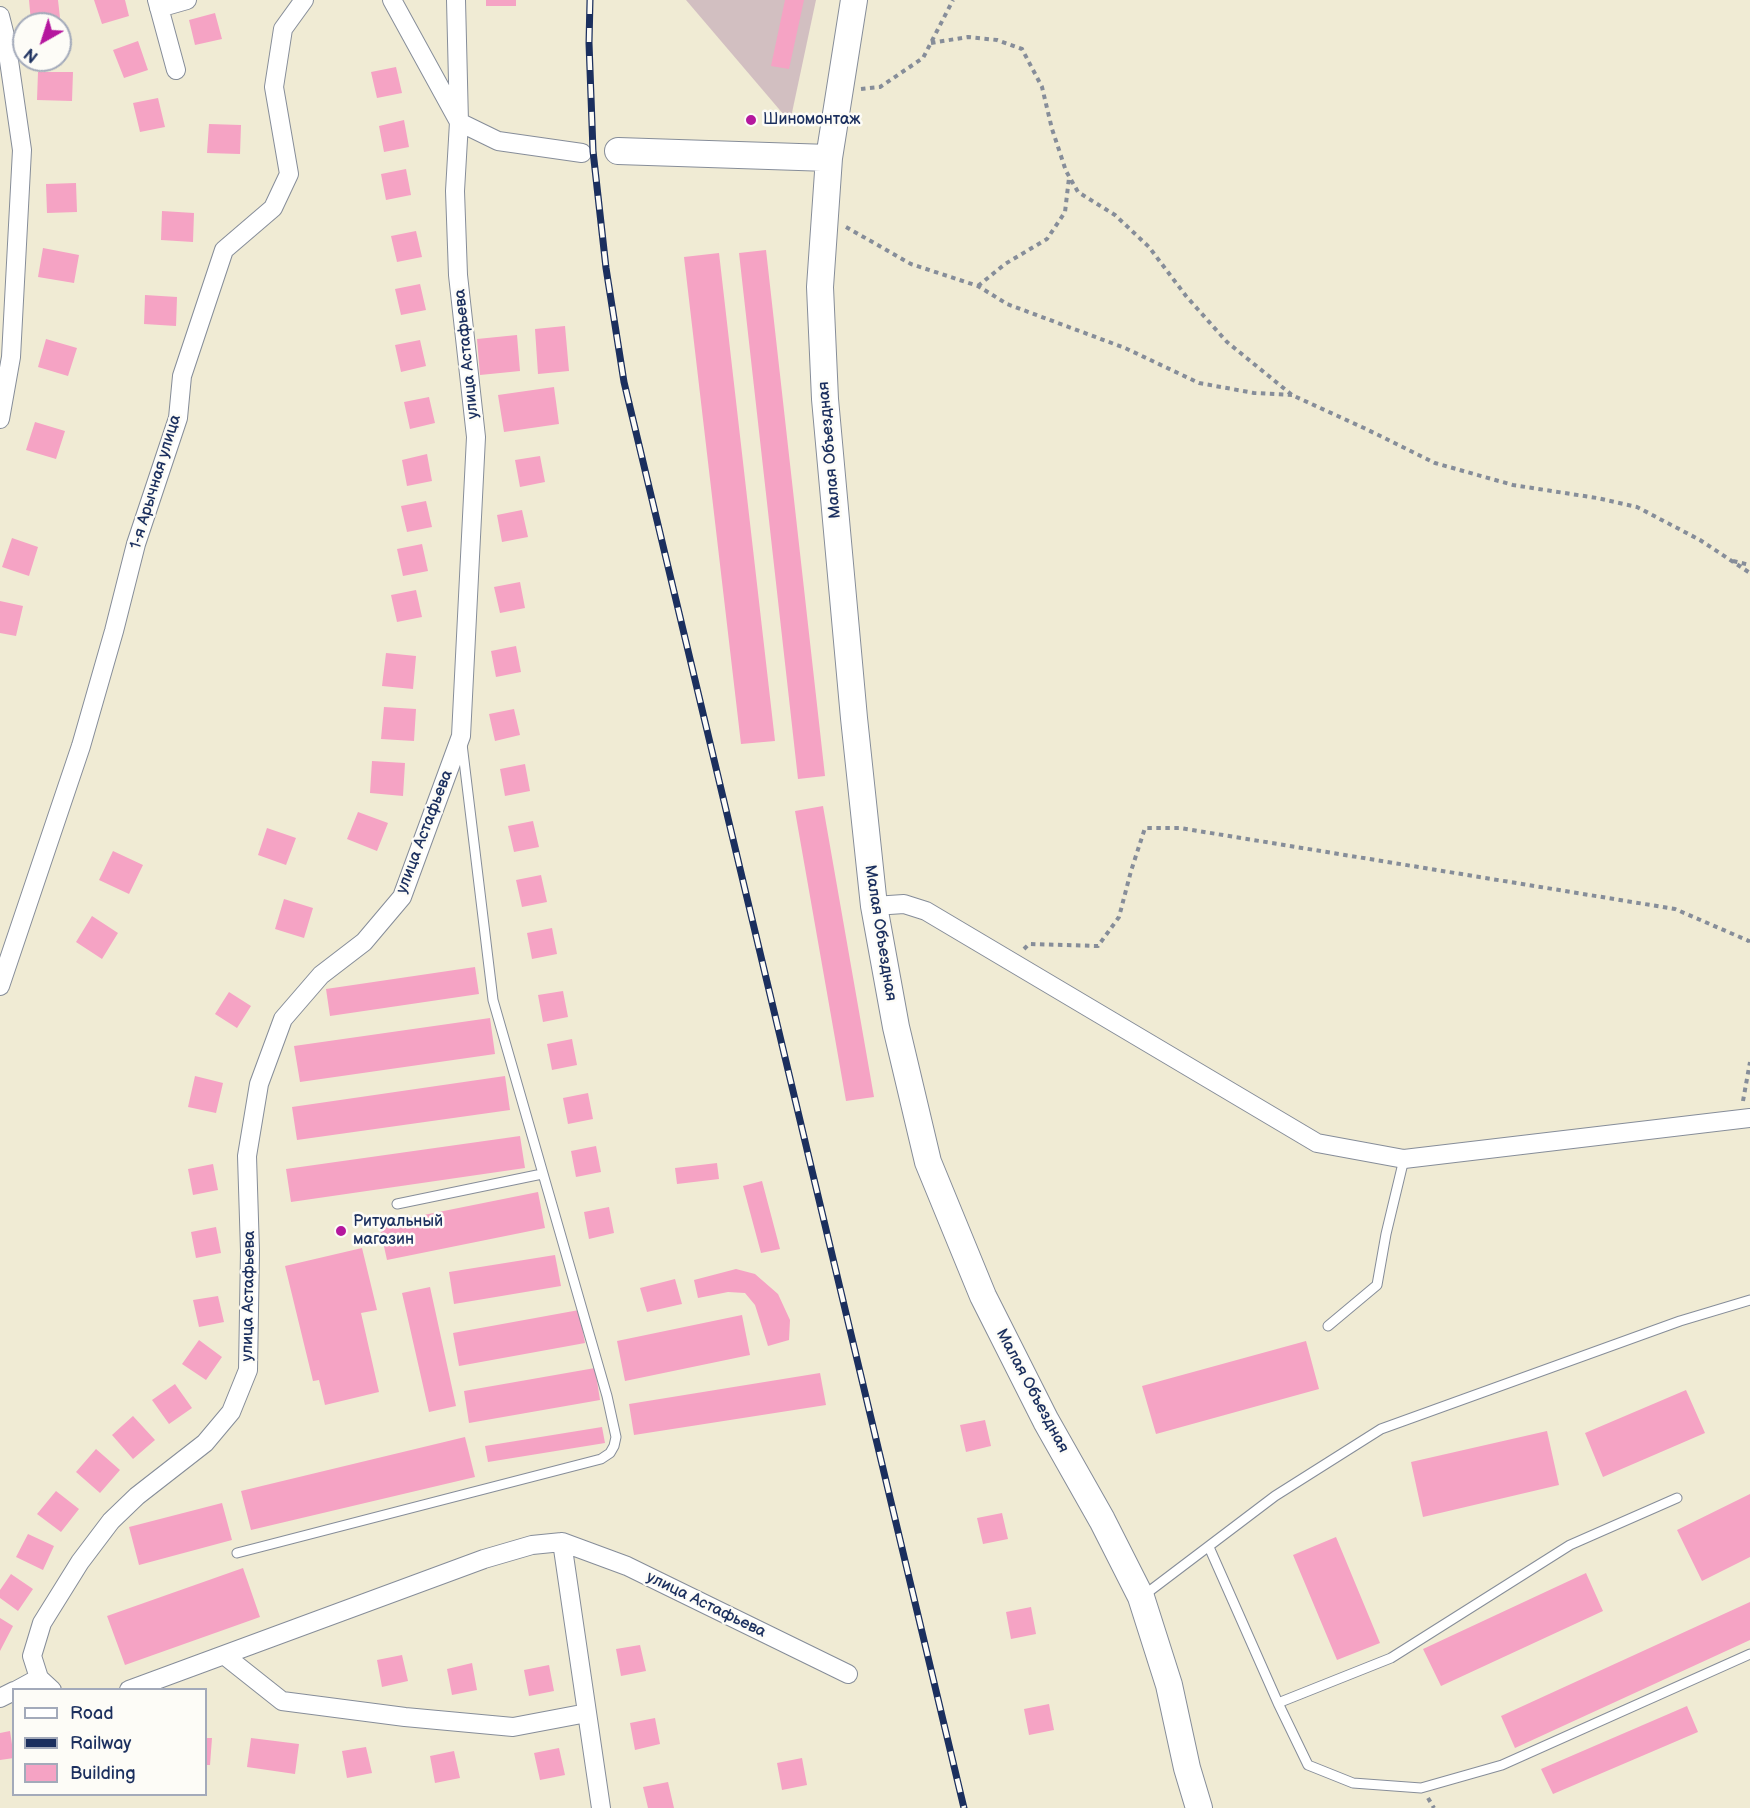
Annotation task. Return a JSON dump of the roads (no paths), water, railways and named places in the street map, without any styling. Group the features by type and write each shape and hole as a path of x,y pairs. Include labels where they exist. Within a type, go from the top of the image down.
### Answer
{"main road":[{"name":"Малая Объездная","path":"854,0 829,158 819,286 825,399 874,906 896,1027 928,1161 983,1296 1046,1421 1102,1520 1141,1597 1169,1685 1187,1768 1199,1808"},
{"path":"618,151 829,158"}],"street":[{"path":"176,70 158,4 187,0"},
{"name":"1-я Арычная улица","path":"0,986 81,746 136,544 178,418 182,375 224,250 273,208 289,174 274,87 283,29 303,0"},
{"path":"392,0 459,122 498,141 582,153"},
{"name":"улица Астафьева","path":"25,1688 46,1684 32,1656 42,1623 80,1562 111,1521 137,1496 205,1443 231,1412 248,1370 250,1251 248,1156 259,1084 283,1019 321,975 364,942 402,897 461,736 476,437 458,275 455,191 459,122 456,0"},
{"path":"0,16 6,40 22,150 12,357 0,419"},
{"path":"874,906 904,904 926,911 1317,1143 1404,1159 1745,1119"},
{"path":"562,1542 601,1808"},
{"name":"улица Астафьева","path":"132,1688 484,1559 532,1545 562,1542 627,1566 848,1674"},
{"path":"224,1655 282,1701 405,1717 513,1727 587,1713"}],"lane":[{"path":"237,1553 601,1459 610,1453 616,1437 607,1395 493,1000 461,736"},
{"path":"1328,1326 1377,1285 1386,1234 1404,1159"},
{"path":"397,1204 542,1174"},
{"path":"1141,1597 1275,1496 1382,1429 1680,1321 1750,1300"},
{"path":"1278,1703 1391,1658 1570,1545 1677,1498"},
{"path":"1209,1547 1308,1765 1353,1783 1421,1788 1502,1765 1750,1654"}],"railway":[{"path":"590,0 589,43 593,151 606,268 624,382 964,1808"}],"place":[{"name":"Шиномонтаж","path":"751,120"},
{"name":"Ритуальный магазин","path":"341,1231"}]}
